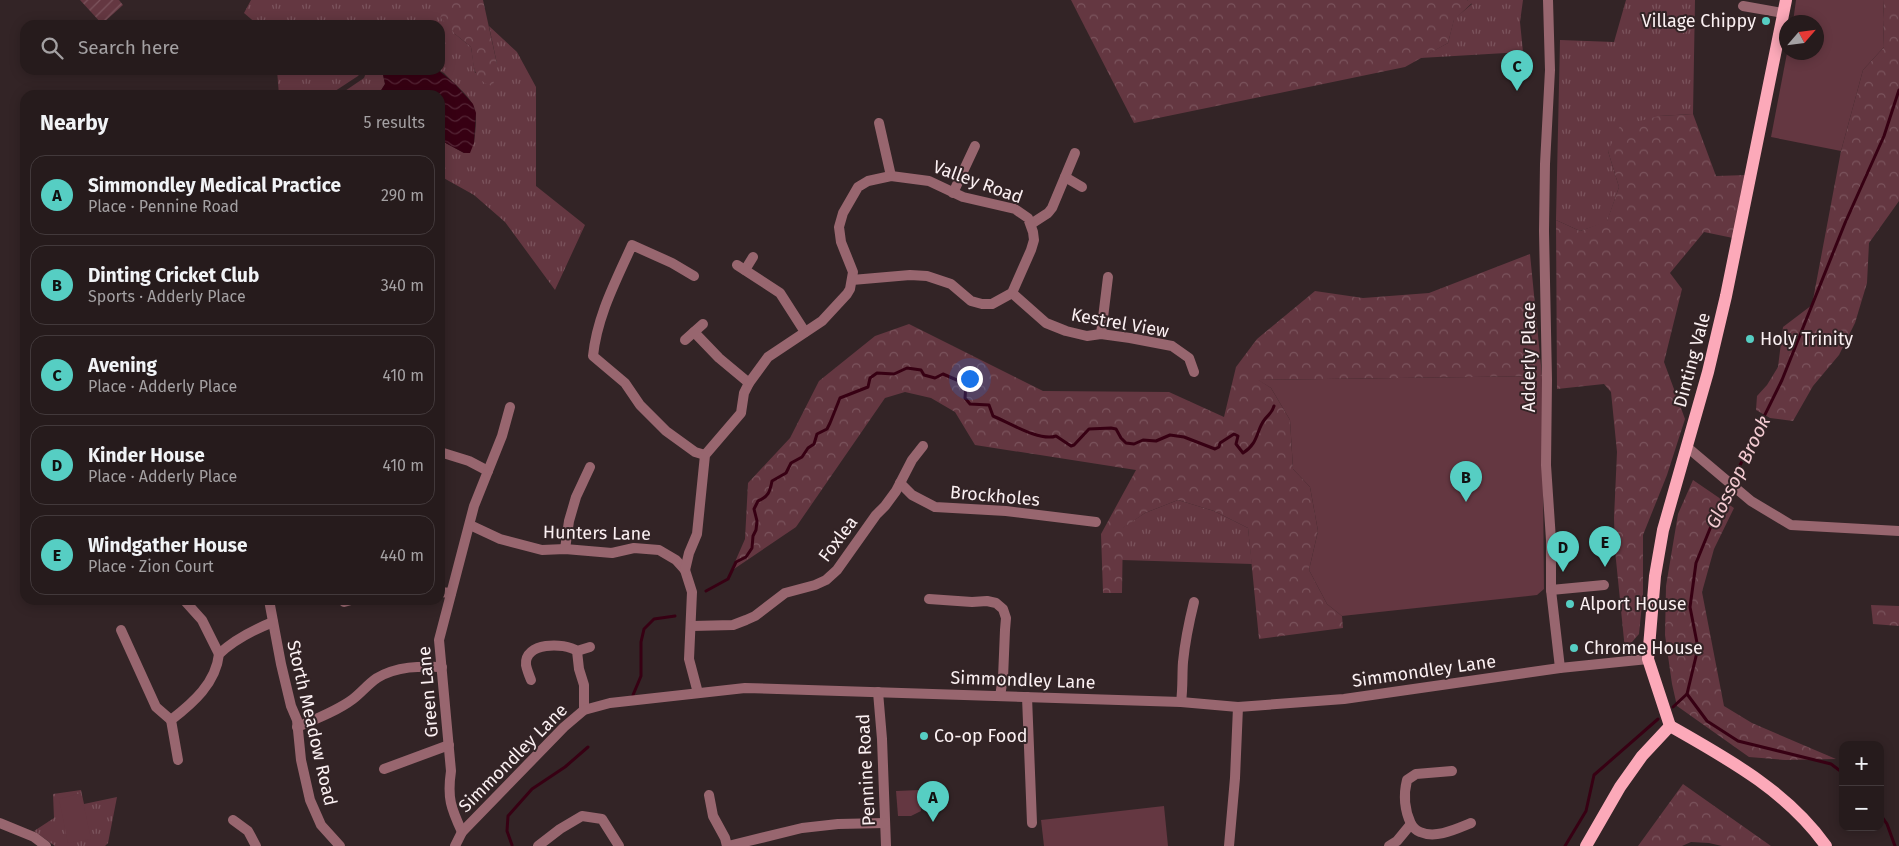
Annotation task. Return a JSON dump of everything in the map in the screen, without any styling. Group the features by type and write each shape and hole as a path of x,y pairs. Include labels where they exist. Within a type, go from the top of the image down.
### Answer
{"main road":[{"name":"Dinting Vale","path":"1670,726 1648,659 1655,576 1663,530 1687,447 1726,296 1786,0"},
{"path":"1586,846 1620,786 1642,756 1670,726 1723,757 1776,792 1799,812 1826,846"}],"street":[{"name":"Adderly Place","path":"1548,0 1549,44 1544,238 1547,380 1546,465 1551,540 1551,590 1560,668"},
{"path":"1743,6 1783,13"},
{"path":"879,123 891,176"},
{"path":"953,193 976,146"},
{"path":"1031,224 1048,213 1052,208 1075,153"},
{"name":"Valley Road","path":"852,280 853,272 841,242 839,227 843,213 858,187 868,181 891,176 929,180 953,193 981,202 1015,209 1028,218 1034,240 1012,293"},
{"path":"1065,177 1082,187"},
{"path":"694,276 672,263 632,245 602,313 593,356 625,383 640,405 666,430 695,452 705,455"},
{"path":"753,258 741,267 780,293 804,332"},
{"path":"698,693 689,659 692,626 692,592 685,570 689,552 697,534 705,455 741,413 744,393 768,357 822,322 847,294 852,280 910,275 927,276 951,284 972,301 982,304 992,304 1012,293"},
{"path":"1101,334 1108,276"},
{"name":"Kestrel View","path":"1012,293 1046,323 1066,331 1087,336 1101,334 1172,346 1189,358 1194,372"},
{"path":"685,340 703,324"},
{"path":"694,332 719,358 749,383"},
{"name":"Green Lane","path":"445,592 470,525 474,506 502,436 510,407"},
{"name":"Foxlea","path":"692,626 725,626 740,623 755,616 785,593 815,586 826,580 837,570 900,483 912,460 923,446"},
{"path":"1687,447 1744,495 1791,525 1899,531"},
{"path":"445,454 469,461 488,471"},
{"path":"565,549 569,521 576,497 590,467"},
{"name":"Brockholes","path":"900,483 912,495 935,507 1006,511 1096,522"},
{"name":"Hunters Lane","path":"470,525 500,539 542,550 565,549 612,553 634,548 659,550 676,560 685,570"},
{"path":"1551,590 1604,585"},
{"path":"929,599 972,602 987,601 996,603 1003,609 1006,618 1003,678 1000,696"},
{"path":"1181,702 1184,682 1183,663 1189,620 1194,602"},
{"path":"171,720 193,703 217,668 219,654 202,620 188,605"},
{"name":"Storth Meadow Road","path":"270,605 297,726 301,760 314,812 321,826 340,846"},
{"name":"Green Lane","path":"443,605 439,640 451,771 448,791 453,812 462,832"},
{"path":"219,654 230,643 251,630 273,622"},
{"path":"122,630 156,707 171,720 178,760"},
{"path":"531,680 526,664 528,657 534,649 551,645 572,647 577,650 590,647"},
{"path":"577,650 579,669 584,684 584,710"},
{"name":"Simmondley Lane","path":"455,846 462,832 564,727 584,710 610,703 745,688 1181,702 1238,707 1356,698 1560,668 1648,659"},
{"path":"297,726 319,718 353,699 378,678 396,669 423,666 442,667"},
{"name":"Pennine Road","path":"878,692 882,739 886,846"},
{"path":"1027,697 1032,823"},
{"path":"1229,846 1235,778 1238,707"},
{"path":"384,769 449,745"},
{"path":"1452,771 1416,774 1407,780 1404,793 1405,809 1411,824 1420,832 1433,834 1449,832 1471,823"},
{"path":"709,795 713,816 725,838 727,846 802,828 838,824 885,824"},
{"path":"538,846 560,829 582,816 602,819 620,846"},
{"path":"233,820 248,831 256,846"},
{"path":"0,823 34,837 46,846"},
{"path":"1389,846 1397,841 1411,824"}],"green space":[{"path":"80,0 119,0 123,5 106,20 98,20"},
{"path":"251,0 444,0 455,34 471,47 475,73 497,64 489,26 517,52 536,87 536,186 585,225 555,290 505,222 474,195 445,179 445,143 464,153 474,143 476,120 474,107 469,98 445,74 445,20 252,20 244,13"},
{"path":"442,0 483,0 497,64 493,86 481,80 475,71 471,47 455,34 445,20 441,18"},
{"path":"1071,0 1467,0 1472,3 1454,20 1448,43 1405,67 1134,123"},
{"path":"1467,0 1523,0 1520,22 1523,52 1420,58 1448,43 1454,19 1472,4"},
{"path":"1626,0 1695,0 1693,114 1659,116 1608,151 1619,187 1607,222 1580,231 1556,220 1560,40 1614,42"},
{"path":"1796,0 1884,0 1884,47 1863,70 1841,151 1771,137 1786,60 1824,60 1824,15 1794,15"},
{"path":"1884,0 1899,0 1899,201 1869,243 1867,283 1855,323 1839,355 1813,386 1793,421 1770,418 1756,410 1757,396 1767,385 1778,367 1783,327 1812,305 1841,151 1863,70 1884,47"},
{"path":"277,75 359,75 337,90 279,90"},
{"path":"365,75 383,75 385,84 381,90 346,90 364,78"},
{"path":"1693,114 1716,176 1747,175 1733,238 1704,232 1670,273 1682,289 1664,362 1685,419 1667,475 1643,535 1643,594 1639,634 1625,650 1615,550 1614,518 1617,452 1611,392 1604,384 1557,389 1556,220 1580,231 1607,221 1619,187 1608,151 1620,126 1659,116"},
{"path":"1530,254 1542,376 1259,380 1271,388 1290,420 1293,469 1310,487 1318,531 1309,570 1327,604 1342,616 1343,628 1259,639 1248,528 1214,511 1178,500 1145,513 1123,528 1122,593 1103,593 1101,534 1136,470 975,445 955,412 931,398 905,392 885,398 796,527 731,571 745,539 748,483 790,438 819,381 875,336 909,324 1043,391 1169,392 1224,417 1236,367 1257,339 1315,291 1363,298 1429,293"},
{"path":"1542,376 1544,589 1537,595 1342,616 1327,604 1309,570 1318,531 1310,487 1293,469 1290,420 1271,388 1258,380"},
{"path":"1693,480 1734,508 1714,549 1702,592 1724,706 1752,723 1836,759 1785,760 1749,757 1677,706 1665,635 1666,586 1678,514"},
{"path":"1178,500 1214,511 1248,528 1252,564 1122,560 1122,528 1145,513"},
{"path":"1871,605 1899,606 1899,626 1873,624"},
{"path":"1683,784 1771,846 1722,846 1691,842 1682,846 1638,846"},
{"path":"81,790 84,804 117,797 108,843 105,846 55,846 34,831 54,818 53,794"},
{"path":"920,790 921,811 911,816 898,816 896,791"},
{"path":"81,793 91,839 68,843 59,799"},
{"path":"1164,806 1168,846 1044,846 1041,820"}],"water":[{"path":"383,75 444,75 473,104 476,113 474,143 470,153 464,153 445,143 445,90 381,90 385,84"}],"waterway":[{"name":"Glossop Brook","path":"1839,770 1831,764 1738,741 1707,721 1687,694 1698,648 1690,607 1696,563 1716,514 1782,380 1845,223 1884,136 1899,90"},
{"path":"706,591 728,579 736,562 746,557 752,548 757,521 754,509 758,501 768,494 772,481 786,473 791,463 802,457 808,448 814,444 817,434 827,429 840,398 868,387 870,378 877,373 894,374 907,368 921,370 924,375 935,378 943,374 966,384 965,398 970,404 989,405 993,416 1033,434 1049,437 1056,436 1071,446 1089,429 1111,428 1116,429 1126,443 1134,444 1143,440 1156,441 1170,435 1184,437 1215,449 1219,447 1220,443 1234,434 1238,436 1236,444 1243,453 1255,441 1262,423 1274,406"},
{"path":"633,695 641,676 641,642 644,629 654,619 675,616"},
{"path":"1673,707 1687,694"},
{"path":"1565,846 1586,811 1594,775 1658,719"},
{"path":"512,845 507,831 508,816 532,789 565,767 588,747"},
{"name":"Glossop Brook","path":"1884,820 1895,846"}],"place":[{"name":"Village Chippy","path":"1766,21"},
{"name":"Avening","path":"1517,91"},
{"name":"Holy Trinity","path":"1750,339"},
{"name":"Dinting Cricket Club","path":"1466,502"},
{"name":"Windgather House","path":"1605,567"},
{"name":"Kinder House","path":"1563,572"},
{"name":"Alport House","path":"1570,604"},
{"name":"Chrome House","path":"1574,648"},
{"name":"Co-op Food","path":"924,736"},
{"name":"Simmondley Medical Practice","path":"933,822"}]}
